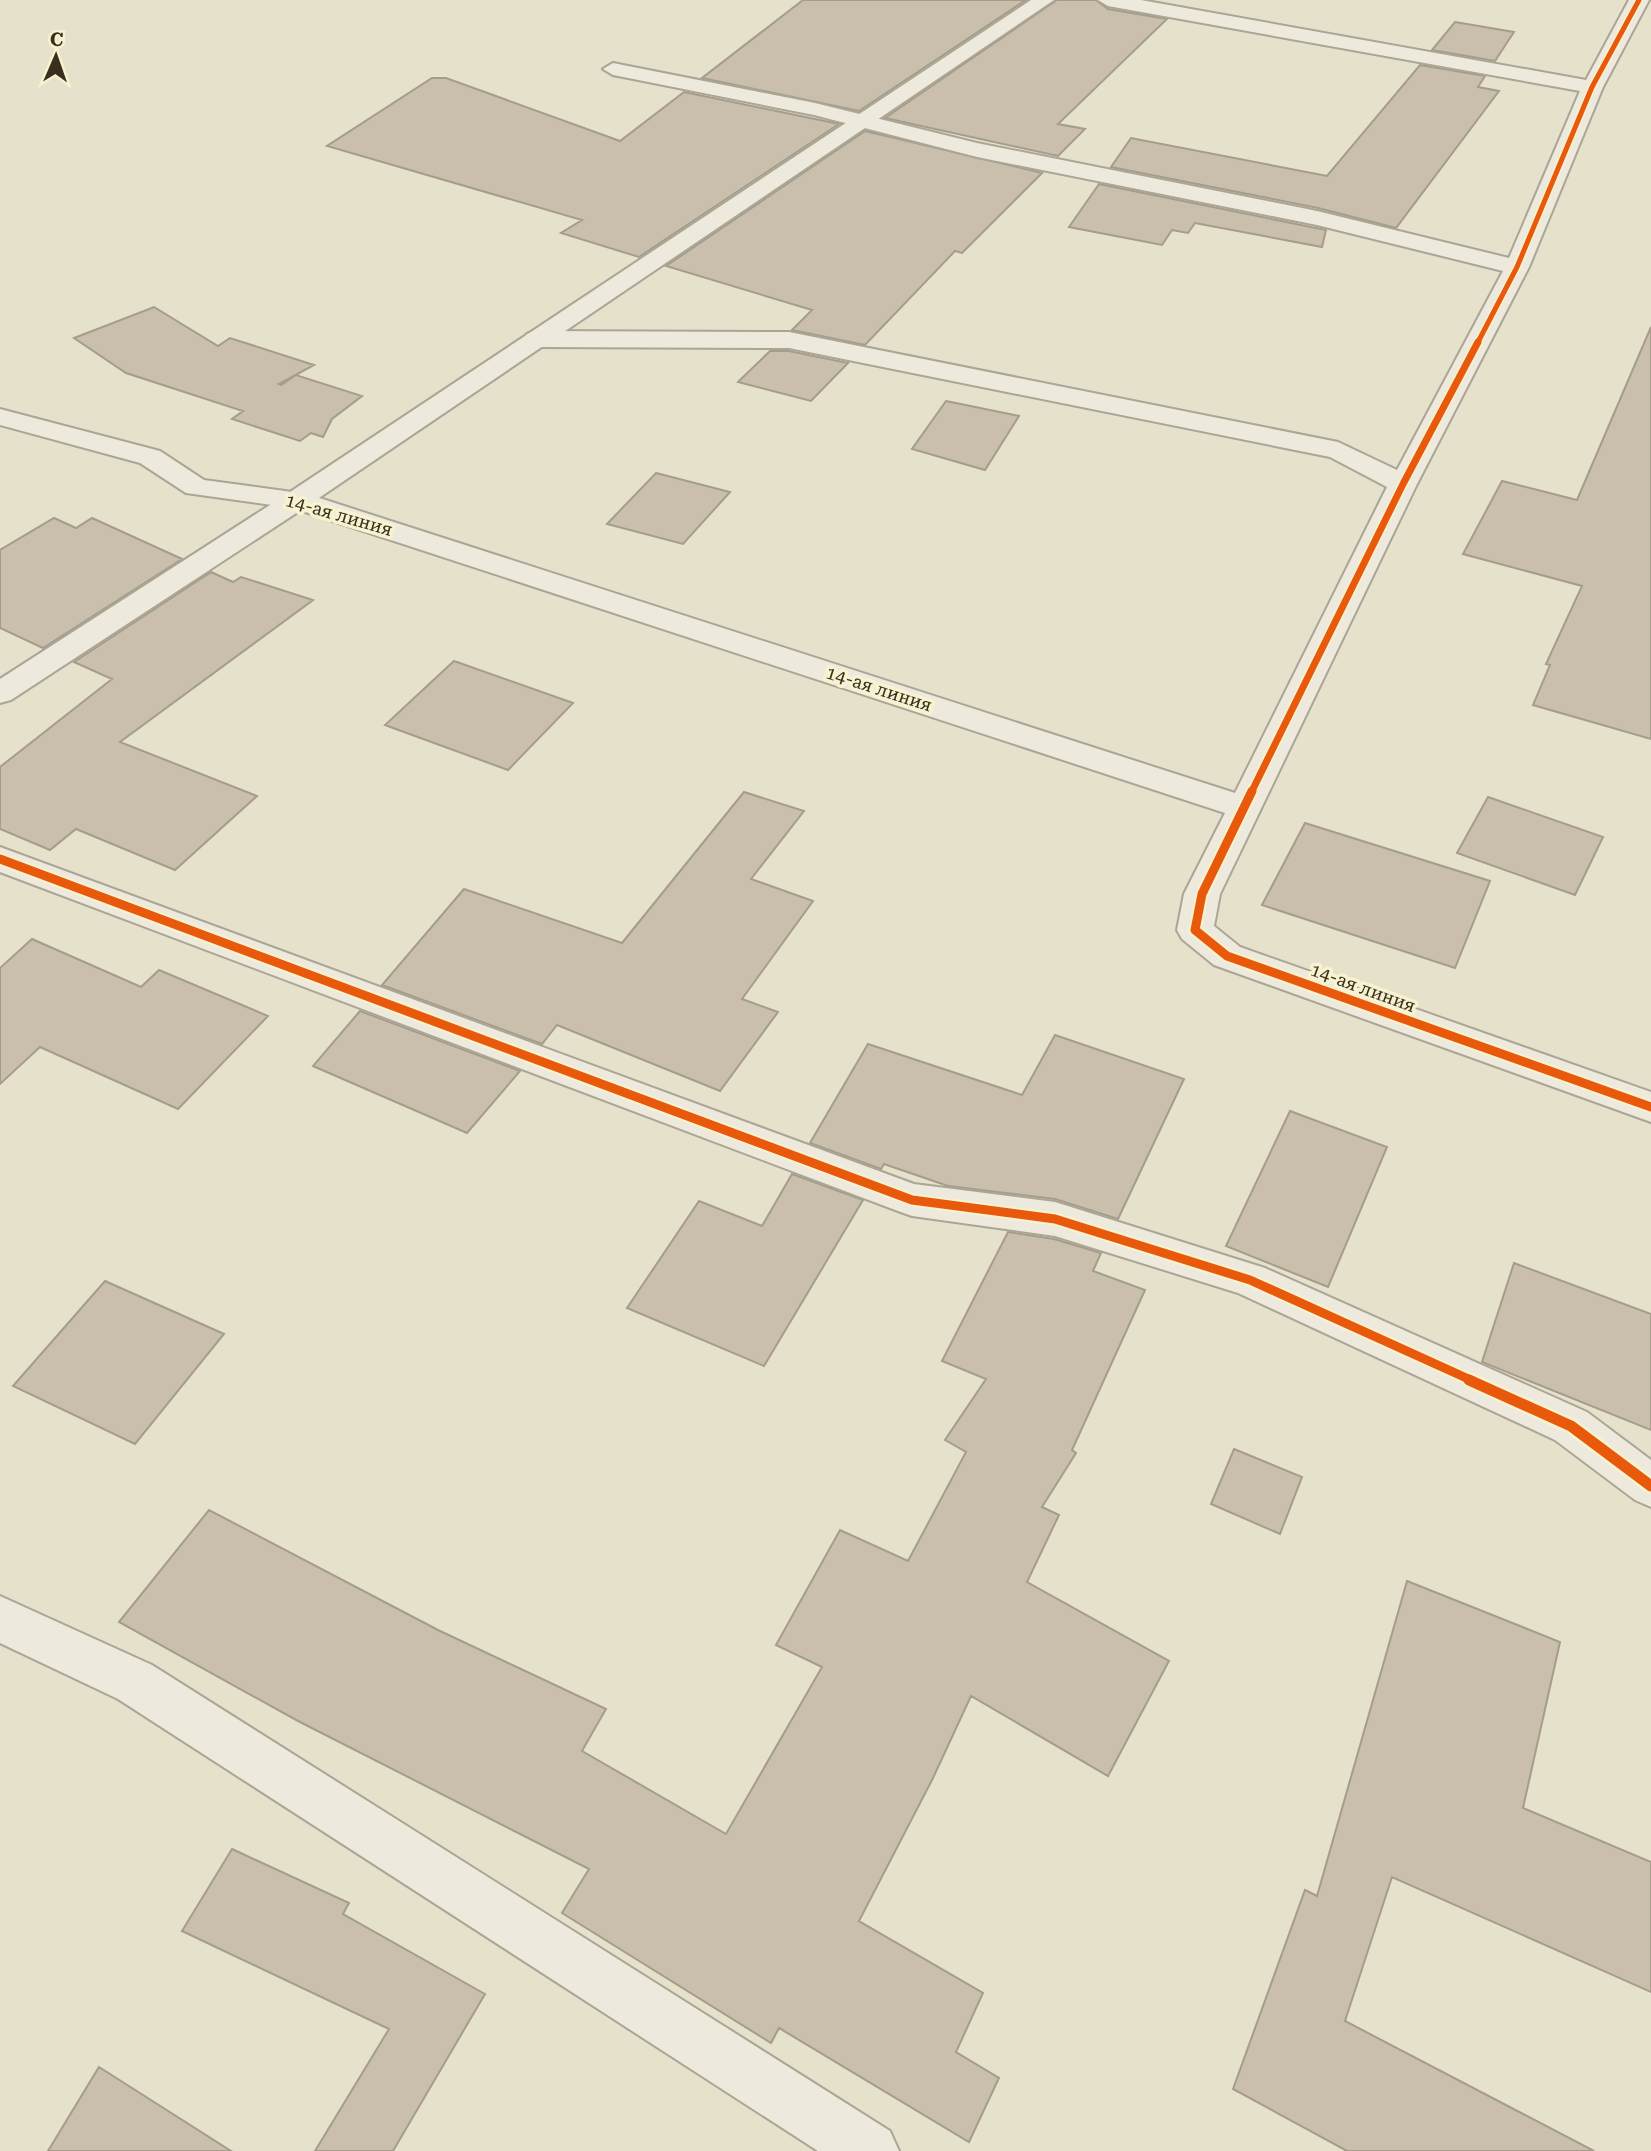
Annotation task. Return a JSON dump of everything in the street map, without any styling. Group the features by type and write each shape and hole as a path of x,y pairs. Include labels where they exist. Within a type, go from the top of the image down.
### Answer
{"street":[{"path":"0,693 297,500 1044,0"},
{"path":"1108,0 1592,87"},
{"path":"1244,808 1403,484 1517,267 1592,87 1639,0"},
{"path":"613,69 814,109 1017,159 1317,218 1517,267"},
{"path":"536,339 789,340 1338,450 1403,484"},
{"name":"14-ая линия","path":"0,417 150,457 196,487 297,500 1244,808 1202,894 1195,930 1227,956 1651,1107"},
{"path":"0,859 912,1200 1055,1219 1250,1280 1571,1426 1651,1486"},
{"path":"0,1619 135,1682 870,2151"}],"building":[{"path":"803,0 1026,0 859,111 702,78"},
{"path":"1057,0 1096,0 1108,9 1167,19 1058,124 1085,129 1058,156 885,118"},
{"path":"1455,22 1514,32 1495,61 1432,50"},
{"path":"1420,65 1485,76 1478,87 1499,91 1396,228 1318,208 1111,167 1131,138 1327,176"},
{"path":"432,78 446,78 620,141 684,92 839,124 639,257 561,233 582,220 327,146"},
{"path":"865,131 1042,173 962,253 955,251 865,345 792,330 812,310 666,266"},
{"path":"1099,184 1326,230 1322,247 1195,223 1188,233 1172,230 1162,245 1069,227"},
{"path":"154,307 218,346 230,338 314,365 279,384 281,385 296,375 362,396 332,419 323,437 311,433 300,441 232,419 243,411 126,373 74,338"},
{"path":"1651,327 1651,739 1533,705 1550,665 1546,664 1582,586 1463,554 1502,481 1577,500"},
{"path":"770,351 789,351 848,363 811,401 738,382"},
{"path":"946,401 1019,416 985,470 912,449"},
{"path":"656,473 730,492 683,544 607,524"},
{"path":"54,518 76,528 92,518 182,559 43,648 0,628 0,550"},
{"path":"211,572 233,582 241,577 313,600 120,742 257,796 175,870 76,829 50,850 0,829 0,767 112,679 74,662"},
{"path":"454,661 573,703 508,770 385,725"},
{"path":"744,792 804,811 751,879 813,901 742,999 778,1012 720,1091 557,1025 542,1044 382,985 464,889 622,943"},
{"path":"1488,797 1603,837 1575,895 1457,853"},
{"path":"1305,823 1490,881 1455,968 1262,905"},
{"path":"32,939 141,987 159,970 268,1016 178,1109 40,1047 0,1084 0,968"},
{"path":"360,1011 520,1071 467,1133 313,1066"},
{"path":"1055,1035 1184,1079 1118,1219 1055,1199 948,1186 884,1164 881,1169 810,1143 868,1044 1022,1095"},
{"path":"1290,1111 1387,1147 1328,1287 1226,1246"},
{"path":"792,1174 863,1200 764,1366 627,1308 699,1201 762,1226"},
{"path":"1008,1232 1054,1239 1101,1253 1093,1271 1145,1290 1072,1450 1076,1453 1042,1507 1059,1515 1027,1582 1169,1661 1108,1776 971,1696 933,1778 859,1921 983,1993 956,2052 999,2078 969,2142 779,2028 771,2043 562,1913 589,1869 298,1721 119,1622 209,1510 438,1630 606,1709 582,1751 726,1834 822,1667 776,1645 840,1530 908,1561 966,1452 945,1440 986,1379 942,1361"},
{"path":"1514,1263 1651,1314 1651,1430 1482,1362"},
{"path":"105,1281 224,1334 135,1444 13,1386"},
{"path":"1234,1449 1302,1477 1280,1534 1211,1504"},
{"path":"1407,1581 1560,1642 1523,1808 1651,1862 1651,1992 1392,1877 1345,2021 1594,2151 1347,2151 1233,2089 1305,1890 1317,1896"},
{"path":"232,1849 349,1903 343,1914 485,1994 393,2151 315,2151 389,2029 182,1931"},
{"path":"99,2067 231,2151 48,2151"}],"cycle path":[{"path":"1639,0 1592,87 1517,267 1403,484 1202,894 1195,930 1227,956 1651,1107"},
{"path":"0,859 912,1200 1055,1219 1250,1280 1571,1426 1651,1486"}]}
